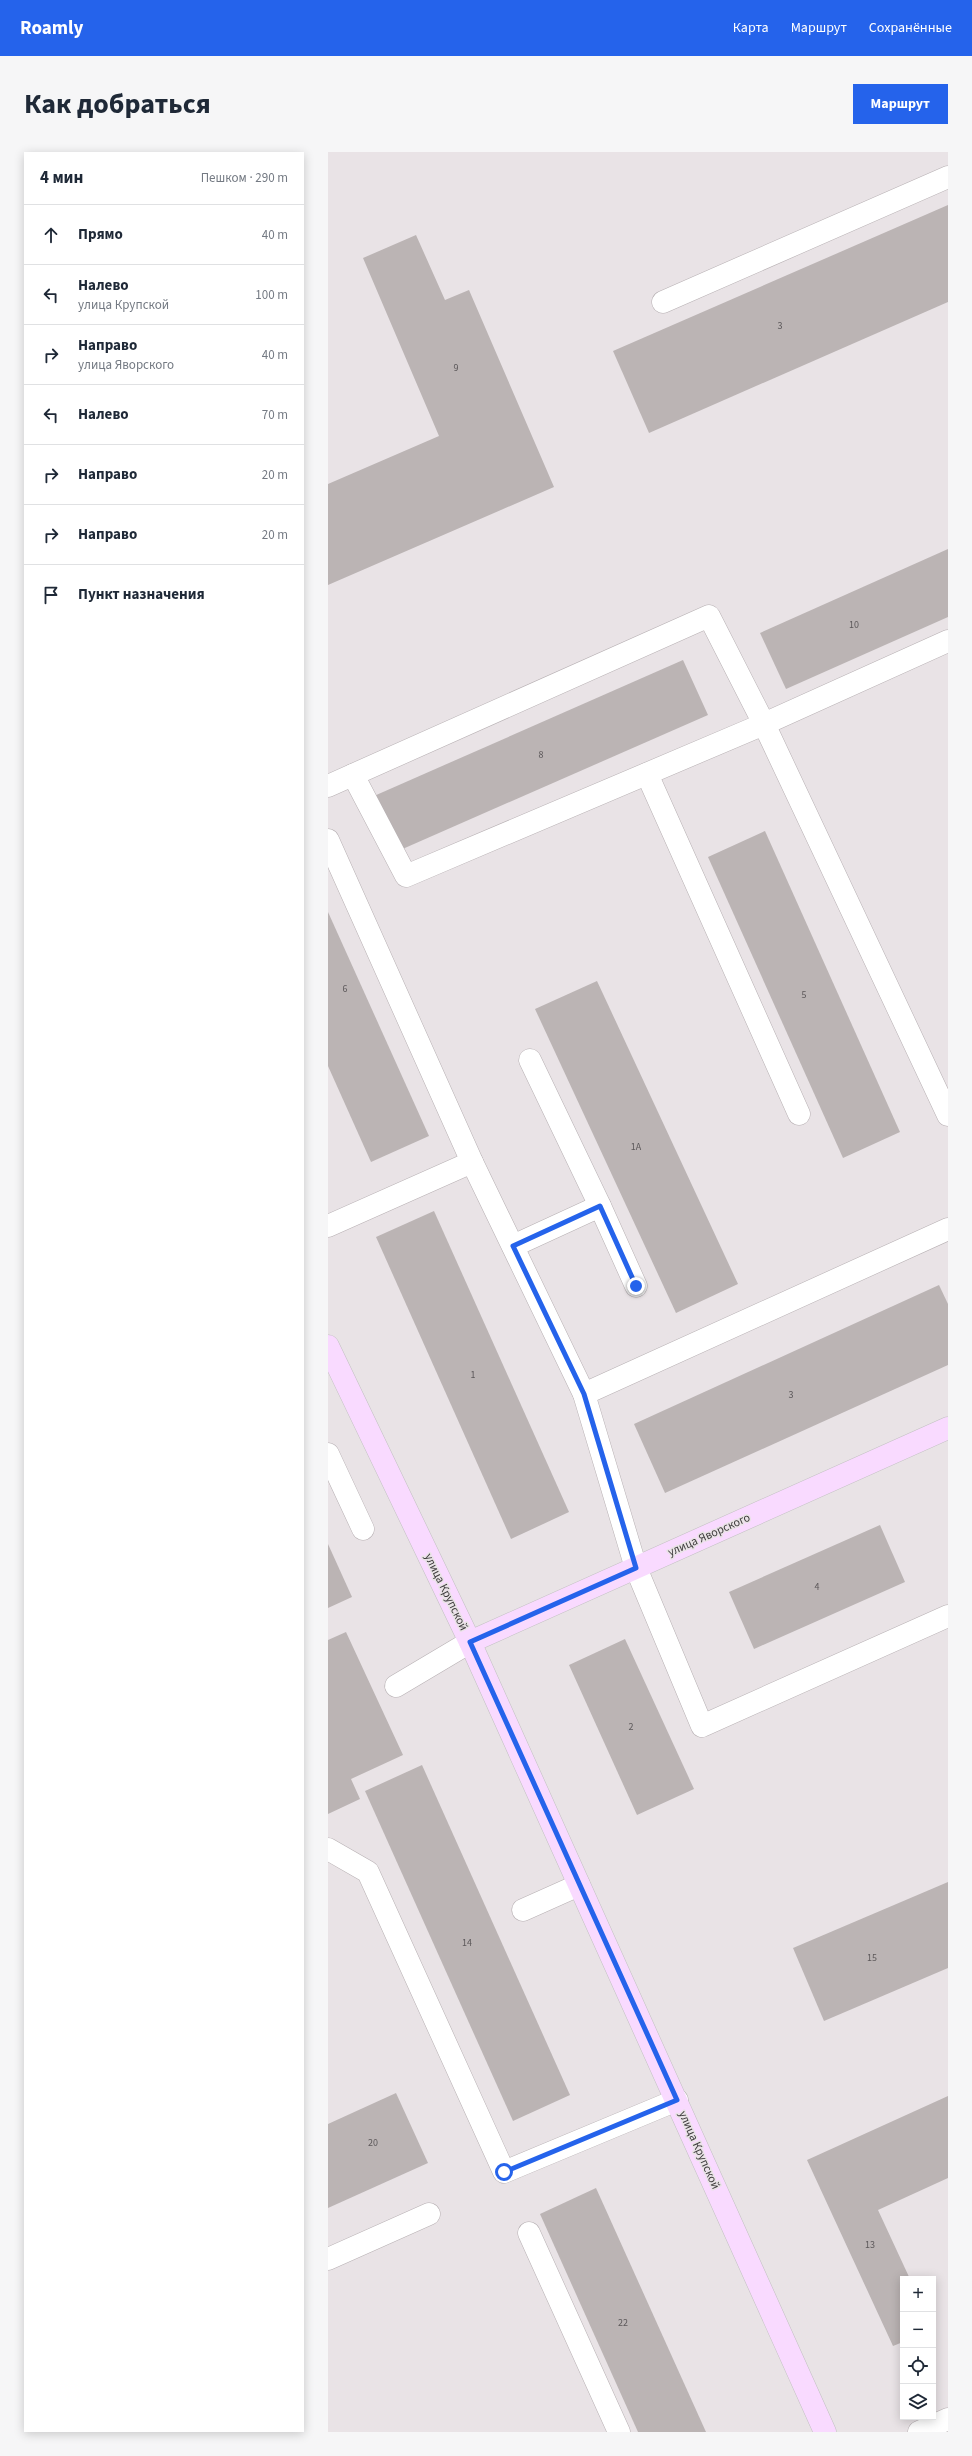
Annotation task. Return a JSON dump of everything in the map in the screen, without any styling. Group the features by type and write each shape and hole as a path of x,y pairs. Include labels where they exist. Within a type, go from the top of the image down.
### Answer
{"main road":[{"name":"улица Крупской","path":"328,1346 470,1642 825,2432"},
{"name":"улица Яворского","path":"470,1642 948,1428"}],"lane":[{"path":"663,302 948,177"},
{"path":"328,786 709,616 764,724 948,1115"},
{"path":"353,775 406,876 764,724 948,641"},
{"path":"647,774 800,1114"},
{"path":"328,840 472,1162 584,1394 636,1568 702,1726 948,1616"},
{"path":"530,1060 600,1206 636,1286"},
{"path":"328,1226 472,1162"},
{"path":"513,1246 600,1206"},
{"path":"584,1394 948,1229"},
{"path":"328,1454 363,1529"},
{"path":"396,1686 470,1642"},
{"path":"328,1849 368,1872 504,2172 677,2100"},
{"path":"523,1910 579,1885"},
{"path":"328,2259 429,2214"},
{"path":"528,2233 619,2432"},
{"path":"919,2432 948,2419"}],"building":[{"path":"948,205 948,302 649,433 613,351"},
{"path":"416,235 445,300 469,290 554,487 328,585 328,484 439,436 363,258"},
{"path":"948,549 948,617 786,689 760,633"},
{"path":"683,660 708,715 398,851 374,796"},
{"path":"765,831 900,1132 843,1158 708,857"},
{"path":"328,912 429,1136 371,1162 328,1066"},
{"path":"597,981 738,1284 676,1313 535,1009"},
{"path":"434,1211 569,1512 511,1539 376,1237"},
{"path":"939,1285 948,1304 948,1365 665,1493 634,1424"},
{"path":"880,1525 905,1582 754,1649 729,1592"},
{"path":"328,1544 352,1597 328,1608"},
{"path":"346,1632 403,1755 351,1779 360,1799 328,1814 328,1640"},
{"path":"625,1639 694,1789 637,1815 569,1665"},
{"path":"422,1765 570,2095 513,2121 365,1791"},
{"path":"948,1882 948,1968 824,2021 793,1948"},
{"path":"396,2093 428,2163 328,2208 328,2124"},
{"path":"948,2096 948,2178 878,2210 909,2276 900,2276 900,2343 893,2346 807,2160"},
{"path":"596,2188 706,2432 638,2432 540,2214"}],"route":[{"path":"504,2172 677,2100 470,1642 636,1568 584,1394 513,1246 600,1206 636,1286"}]}
